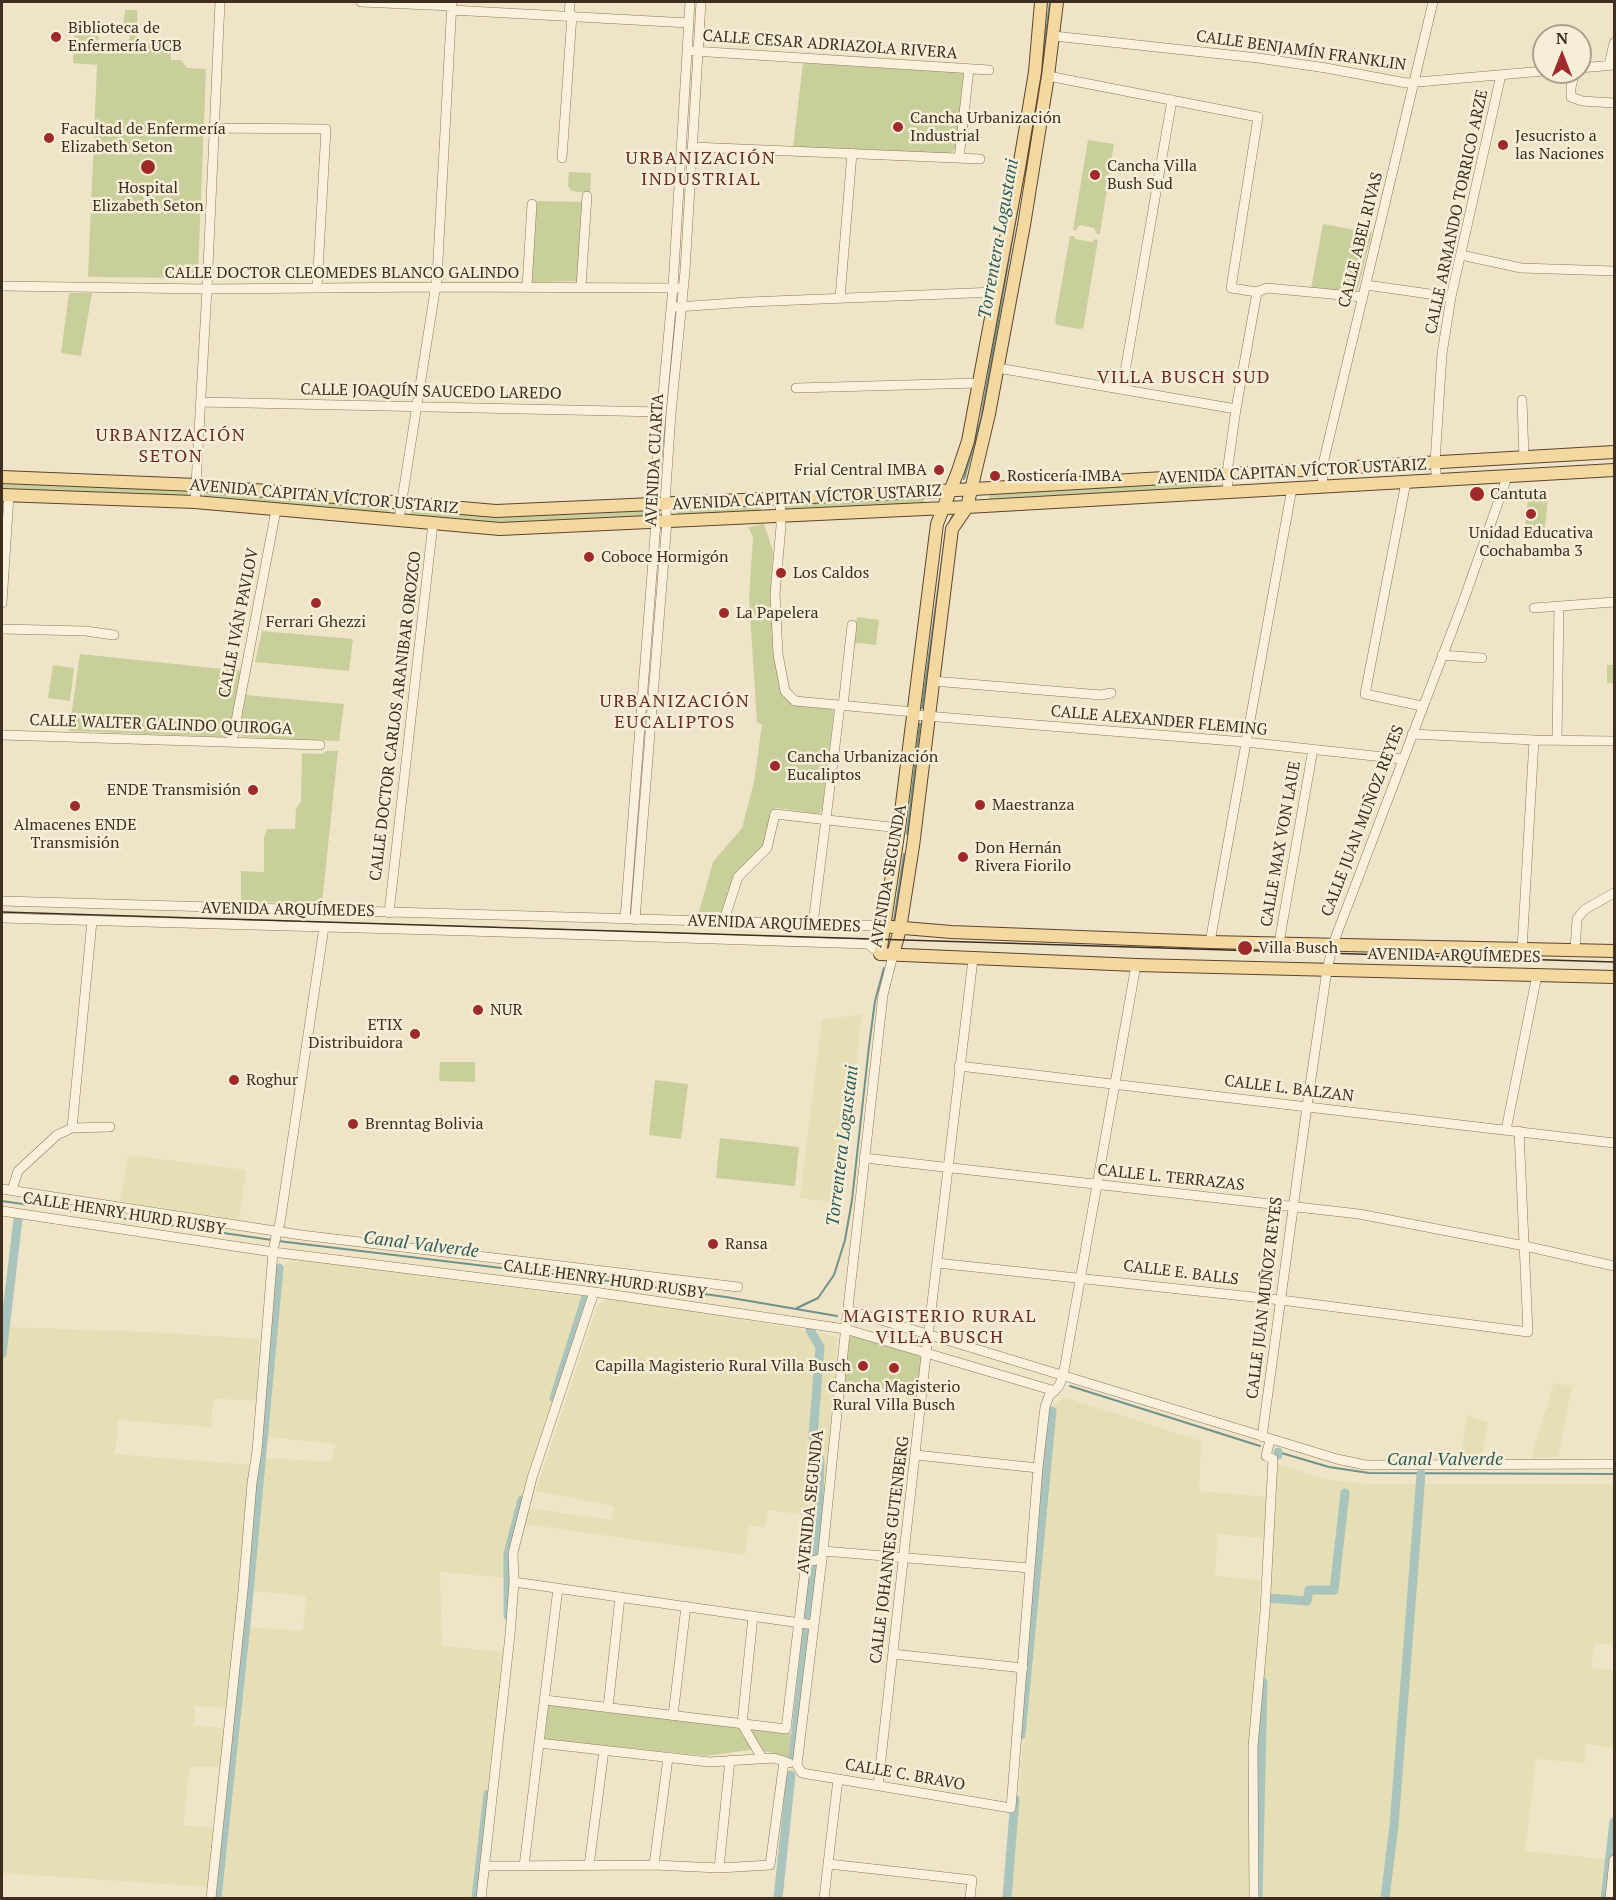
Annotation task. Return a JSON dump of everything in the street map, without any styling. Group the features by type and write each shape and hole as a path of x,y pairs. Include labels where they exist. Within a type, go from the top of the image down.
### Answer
{"main road":[{"name":"AVENIDA SEGUNDA","path":"880,954 899,828 937,524 968,441 1035,72 1041,2"},
{"name":"AVENIDA SEGUNDA","path":"893,955 914,846 952,529 967,507 989,414 1048,76 1057,2"},
{"name":"AVENIDA CAPITAN VÍCTOR USTARIZ","path":"2,477 197,485 496,511 922,492 1614,452"},
{"name":"AVENIDA CAPITAN VÍCTOR USTARIZ","path":"5,495 195,502 500,529 967,507 1614,470"},
{"path":"989,505 985,501 985,496 990,488"},
{"path":"921,509 929,501 929,498 922,492"},
{"name":"AVENIDA ARQUÍMEDES","path":"885,926 1210,942 1614,951"},
{"name":"AVENIDA ARQUÍMEDES","path":"880,954 1136,965 1614,977"}],"street":[{"path":"195,502 220,2"},
{"path":"361,2 452,6 689,23"},
{"path":"562,158 570,2"},
{"name":"AVENIDA CUARTA","path":"630,920 661,522 659,503 661,412 673,287 690,2"},
{"name":"AVENIDA CUARTA","path":"659,503 683,288 701,2"},
{"name":"CALLE ABEL RIVAS","path":"1323,487 1322,468 1433,2"},
{"path":"399,519 437,278 452,6"},
{"name":"CALLE BENJAMÍN FRANKLIN","path":"1054,36 1258,58 1406,83 1532,72"},
{"path":"1592,67 1612,65 1614,43"},
{"name":"CALLE CESAR ADRIAZOLA RIVERA","path":"688,51 989,70"},
{"name":"CALLE CESAR ADRIAZOLA RIVERA","path":"959,158 969,69"},
{"name":"CALLE ARMANDO TORRICO ARZE","path":"1437,481 1435,463 1442,354 1451,297 1501,75"},
{"path":"1048,76 1258,117 1231,288 1257,292 1267,288 1363,297"},
{"path":"1572,84 1571,97 1582,101 1614,103"},
{"path":"1122,389 1172,100"},
{"path":"214,128 326,129 316,288"},
{"path":"693,147 980,159"},
{"path":"840,298 852,153"},
{"path":"581,287 587,196"},
{"path":"527,287 532,204"},
{"path":"1461,255 1521,268 1614,271"},
{"path":"1366,285 1451,297"},
{"name":"CALLE DOCTOR CLEOMEDES BLANCO GALINDO","path":"2,286 207,289 683,288"},
{"path":"671,307 996,292"},
{"path":"1228,492 1227,473 1236,409 1257,292"},
{"path":"998,368 1236,409"},
{"path":"796,388 978,383"},
{"path":"1522,400 1524,458"},
{"name":"CALLE JOAQUÍN SAUCEDO LAREDO","path":"201,402 661,412"},
{"name":"CALLE JUAN MUÑOZ REYES","path":"1254,1899 1253,1747 1265,1611 1270,1458 1266,1439 1292,1207 1327,970 1333,944 1506,483 1506,477"},
{"path":"1406,482 1365,694 1422,706"},
{"path":"1210,942 1292,488"},
{"path":"2,603 5,495"},
{"path":"780,498 780,515"},
{"name":"CALLE IVÁN PAVLOV","path":"232,742 276,510"},
{"name":"CALLE ALEXANDER FLEMING","path":"780,515 775,594 778,654 783,684 789,696 795,701 914,713 929,717 1245,742 1402,759"},
{"name":"CALLE DOCTOR CARLOS ARANIBAR OROZCO","path":"388,913 433,523"},
{"path":"1533,608 1614,602"},
{"path":"1557,739 1560,607"},
{"path":"813,924 852,625"},
{"path":"2,629 114,635"},
{"path":"1442,655 1482,658"},
{"path":"933,681 1101,695 1111,693"},
{"path":"1412,734 1614,741"},
{"name":"CALLE WALTER GALINDO QUIROGA","path":"2,735 320,745"},
{"path":"1522,950 1534,740"},
{"name":"CALLE MAX VON LAUE","path":"1279,943 1313,750"},
{"path":"724,921 738,877 767,848 775,814 899,828"},
{"path":"1575,950 1577,919 1584,910 1614,893"},
{"name":"AVENIDA ARQUÍMEDES","path":"2,901 885,926"},
{"name":"AVENIDA ARQUÍMEDES","path":"2,918 868,944 880,954"},
{"path":"72,1128 92,921"},
{"path":"211,1899 257,1451 275,1241 280,1223 324,927"},
{"name":"AVENIDA SEGUNDA","path":"797,1766 823,1555 845,1329 883,996 893,955"},
{"name":"CALLE JOHANNES GUTENBERG","path":"878,1786 947,1167 973,959"},
{"path":"893,1654 1023,1668 1038,1468 1045,1407 1049,1396 1055,1391 1063,1376 1136,965"},
{"path":"1506,1130 1537,975"},
{"name":"CALLE L. BALZAN","path":"959,1066 1614,1143"},
{"path":"12,1190 18,1172 57,1135 72,1128 110,1127"},
{"path":"1519,1131 1525,1246"},
{"name":"CALLE L. TERRAZAS","path":"864,1158 1359,1214 1525,1246 1614,1266"},
{"name":"CALLE HENRY HURD RUSBY","path":"2,1189 275,1241 845,1329 1055,1391"},
{"name":"CALLE HENRY HURD RUSBY","path":"2,1211 275,1241 738,1287"},
{"name":"CALLE E. BALLS","path":"937,1263 1281,1300 1528,1332 1525,1246"},
{"path":"481,1899 514,1582 513,1553 532,1478 594,1292"},
{"path":"848,1310 1266,1439 1365,1465 1614,1464"},
{"path":"916,1455 1038,1468"},
{"path":"545,1700 786,1729 806,1562 823,1555 905,1558 1030,1568"},
{"path":"514,1582 814,1625"},
{"path":"524,1866 558,1588"},
{"path":"608,1708 620,1597"},
{"path":"674,1716 686,1606"},
{"path":"753,1616 742,1724 762,1758"},
{"name":"CALLE C. BRAVO","path":"539,1743 708,1762 774,1758 797,1766 802,1773 1011,1808 1023,1668"},
{"path":"589,1866 604,1750"},
{"path":"654,1865 668,1758"},
{"path":"719,1868 730,1760"},
{"path":"485,1866 654,1865 719,1868 770,1865 784,1761"},
{"path":"824,1899 838,1779"},
{"path":"1610,1899 1614,1860"},
{"path":"829,1863 972,1880 970,1899"}],"shaded area":[{"path":"862,1014 840,1203 800,1198 822,1020"},
{"path":"128,1155 246,1170 239,1220 120,1201"},
{"path":"293,1259 586,1297 507,1578 440,1572 442,1646 504,1652 476,1898 221,1898 247,1627 303,1631 306,1596 251,1591 265,1458 332,1462 335,1444 267,1437 279,1268"},
{"path":"2,1294 9,1295 3,1340 2,1340"},
{"path":"608,1297 837,1337 827,1518 768,1510 765,1527 749,1526 745,1555 524,1524 528,1508 611,1520 614,1506 536,1491 597,1307"},
{"path":"7,1327 150,1332 259,1339 256,1400 213,1399 211,1427 118,1420 115,1454 250,1465 228,1708 195,1706 194,1725 229,1729 224,1767 190,1767 183,1825 216,1828 210,1887 2,1873 2,1365"},
{"path":"1554,1383 1572,1386 1558,1457 1531,1458"},
{"path":"1064,1397 1201,1441 1199,1491 1266,1497 1265,1538 1218,1534 1215,1576 1260,1580 1250,1758 1250,1898 1003,1898 1011,1816 1018,1812 1048,1410"},
{"path":"1467,1415 1488,1423 1482,1459 1464,1460 1461,1457"},
{"path":"1277,1464 1330,1480 1368,1484 1614,1484 1614,1645 1595,1643 1591,1667 1614,1671 1613,1748 1586,1744 1585,1763 1536,1759 1525,1851 1605,1859 1600,1898 1258,1898 1258,1750"}],"green space":[{"name":"Hospital Elizabeth Seton","path":"125,10 137,10 137,44 171,45 171,60 181,60 187,68 206,69 198,274 193,278 88,277 97,65 73,63 74,23 99,24 98,47 122,48 129,42 130,35 123,30"},
{"path":"803,63 962,73 965,79 957,148 948,155 793,147"},
{"path":"1088,140 1114,144 1100,234 1097,234 1094,228 1080,225 1073,230"},
{"path":"569,172 591,173 590,193 571,191 568,186"},
{"path":"537,201 583,202 577,281 531,282"},
{"path":"1323,224 1372,233 1357,292 1311,288"},
{"path":"1070,236 1092,242 1095,239 1098,240 1084,324 1080,329 1057,325 1055,321"},
{"path":"69,293 92,293 81,356 61,353"},
{"path":"1212,481 1211,489 991,501 988,497 992,494"},
{"path":"2,483 185,488 188,493 186,496 2,491"},
{"path":"209,491 389,508 390,510 386,514 206,498 204,495"},
{"path":"924,498 924,503 788,511 784,504 788,502"},
{"path":"1528,498 1548,499 1545,528 1525,527"},
{"path":"757,504 761,508 757,512 679,516 676,510 677,508"},
{"path":"413,508 648,508 651,510 651,516 502,524 411,516"},
{"path":"764,524 773,551 771,588 774,644 780,689 783,696 793,705 832,709 834,712 822,810 819,814 777,808 772,810 764,846 733,879 723,912 699,912 713,862 742,828 754,782 762,724 757,723 749,598 753,537 748,527"},
{"path":"857,617 879,620 876,645 858,643 853,645"},
{"path":"262,631 353,639 349,671 255,662"},
{"path":"1614,641 1614,683 1607,683 1607,665 1613,665"},
{"path":"80,654 242,671 228,735 224,737 69,731"},
{"path":"53,665 74,668 70,701 48,698"},
{"path":"246,695 344,704 339,741 243,737 239,732"},
{"path":"327,751 338,751 322,903 241,902 241,871 264,872 264,838 267,829 295,829 296,809 301,801 302,753 322,754"},
{"path":"440,1062 475,1062 475,1082 439,1081"},
{"path":"655,1080 688,1084 681,1139 649,1135"},
{"path":"720,1138 799,1147 795,1186 716,1178"},
{"path":"851,1335 918,1354 922,1360 919,1392 845,1385"},
{"path":"548,1705 792,1734 789,1758 769,1752 749,1750 706,1756 545,1739"}],"waterway":[{"name":"Torrentera Logustani","path":"964,479 981,419 1041,73 1050,2"},
{"name":"Torrentera Logustani","path":"949,523 953,515"},
{"name":"Torrentera Logustani","path":"922,708 946,531"},
{"name":"Torrentera Logustani","path":"907,834 920,724"},
{"name":"Torrentera Logustani","path":"894,921 904,854"},
{"name":"Torrentera Logustani","path":"797,1308 818,1298 834,1275 845,1240 852,1200 875,1001 884,968"},
{"name":"Canal Valverde","path":"2,1201 272,1240"},
{"path":"2,1354 18,1219"},
{"name":"Canal Valverde","path":"278,1241 601,1280 726,1297 837,1316"},
{"path":"217,1898 246,1624 279,1268"},
{"path":"554,1398 586,1297"},
{"path":"808,1615 818,1530 820,1460 813,1436 820,1347 810,1330"},
{"name":"Canal Valverde","path":"1070,1386 1260,1446"},
{"path":"1021,1735 1052,1411"},
{"name":"Canal Valverde","path":"1278,1452 1329,1467 1369,1473 1614,1474"},
{"path":"1385,1898 1394,1826 1421,1474"},
{"path":"1269,1598 1307,1601 1309,1590 1334,1590 1345,1493"},
{"path":"508,1616 508,1554 522,1500"},
{"path":"793,1758 807,1630"},
{"path":"1258,1898 1263,1682"},
{"path":"778,1898 791,1775"},
{"path":"476,1898 488,1794"},
{"path":"1007,1898 1015,1799"},
{"path":"1605,1898 1614,1822"}],"tram line":[{"path":"2,912 1614,962"}],"place":[{"name":"Biblioteca de Enfermería UCB","path":"56,37"},
{"name":"Cancha Urbanización Industrial","path":"898,127"},
{"name":"Facultad de Enfermería Elizabeth Seton","path":"49,138"},
{"name":"Jesucristo a las Naciones","path":"1503,145"},
{"name":"Hospital Elizabeth Seton","path":"148,167"},
{"name":"Cancha Villa Bush Sud","path":"1095,175"},
{"name":"Frial Central IMBA","path":"939,470"},
{"name":"Rosticería IMBA","path":"995,476"},
{"name":"Cantuta","path":"1477,494"},
{"name":"Unidad Educativa Cochabamba 3","path":"1531,514"},
{"name":"Coboce Hormigón","path":"589,557"},
{"name":"Los Caldos","path":"781,573"},
{"name":"Ferrari Ghezzi","path":"316,603"},
{"name":"La Papelera","path":"724,613"},
{"name":"Cancha Urbanización Eucaliptos","path":"775,766"},
{"name":"ENDE Transmisión","path":"253,790"},
{"name":"Maestranza","path":"980,805"},
{"name":"Almacenes ENDE Transmisión","path":"75,806"},
{"name":"Don Hernán Rivera Fiorilo","path":"963,857"},
{"name":"Villa Busch","path":"1245,948"},
{"name":"NUR","path":"478,1010"},
{"name":"ETIX Distribuidora","path":"415,1034"},
{"name":"Roghur","path":"234,1080"},
{"name":"Brenntag Bolivia","path":"353,1124"},
{"name":"Ransa","path":"713,1244"},
{"name":"Capilla Magisterio Rural Villa Busch","path":"863,1366"},
{"name":"Cancha Magisterio Rural Villa Busch","path":"894,1368"}],"district":[{"name":"URBANIZACIÓN INDUSTRIAL","path":"701,169"},
{"name":"VILLA BUSCH SUD","path":"1184,378"},
{"name":"URBANIZACIÓN SETON","path":"171,446"},
{"name":"URBANIZACIÓN EUCALIPTOS","path":"675,712"},
{"name":"MAGISTERIO RURAL VILLA BUSCH","path":"940,1327"}]}
